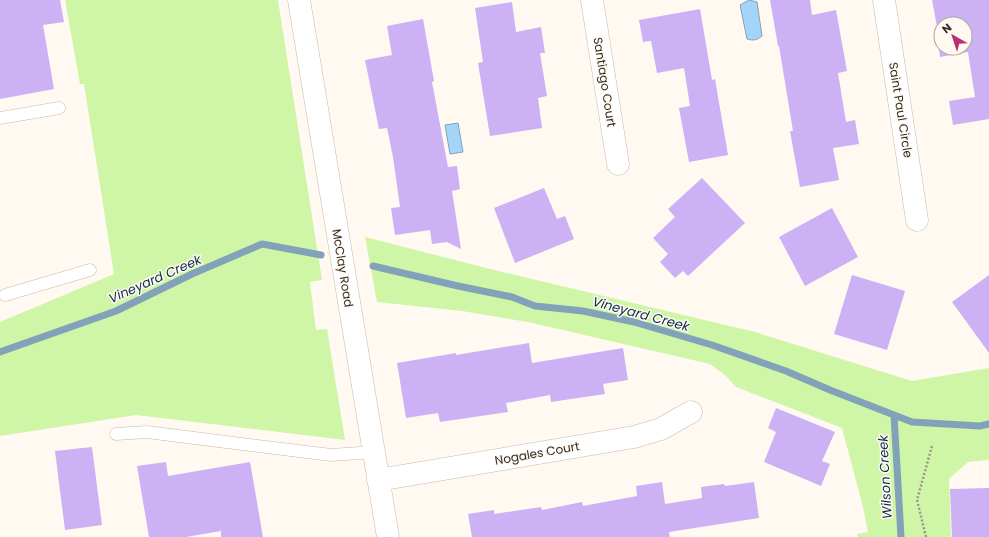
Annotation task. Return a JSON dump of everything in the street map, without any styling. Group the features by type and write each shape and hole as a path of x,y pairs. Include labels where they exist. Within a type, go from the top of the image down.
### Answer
{"street":[{"name":"McClay Road","path":"299,0 388,537"},
{"name":"Santiago Court","path":"592,0 618,164"},
{"name":"Saint Paul Circle","path":"884,0 917,220"},
{"name":"Nogales Court","path":"378,480 634,437 661,429 691,412"}],"lane":[{"path":"0,118 59,108"},
{"path":"5,295 90,270"},
{"path":"116,434 146,432 218,442 330,454 374,452"}],"path":[{"path":"926,537 917,500 932,446"}],"green space":[{"path":"65,0 278,0 322,280 310,282 316,330 327,329 345,440 136,415 0,436 0,322 114,274 84,84 80,84"},
{"path":"365,237 490,269 755,332 912,381 989,368 989,460 968,462 949,479 951,537 858,537 857,534 868,532 863,507 842,428 736,387 726,376 710,364 528,322 462,311 377,302"}],"water":[{"path":"749,0 757,2 762,36 755,40 747,39 740,5"},
{"path":"458,123 463,152 450,154 445,125"}],"building":[{"path":"0,0 60,0 64,22 43,25 54,89 0,99"},
{"path":"770,0 810,0 812,15 836,10 847,71 838,73 846,122 855,120 859,144 833,148 839,180 800,187 790,131 793,131"},
{"path":"932,0 989,0 989,119 953,125 949,101 975,97 969,56 973,56 973,16 935,16"},
{"path":"512,2 516,32 541,27 545,53 540,53 547,96 538,98 542,128 490,136 478,63 483,62 475,8"},
{"path":"700,9 712,80 715,79 728,155 689,162 679,108 690,106 684,68 657,73 651,41 643,42 639,20"},
{"path":"423,19 434,81 432,82 448,167 457,166 460,189 452,191 461,249 447,242 432,244 430,230 395,235 391,208 400,207 393,157 387,128 379,129 365,60 392,55 387,26"},
{"path":"702,178 745,223 688,276 683,271 675,278 660,262 668,254 653,238 675,217 668,209"},
{"path":"544,188 557,219 565,216 574,239 515,263 494,208"},
{"path":"832,208 858,257 805,286 779,237"},
{"path":"852,275 905,291 887,350 834,334"},
{"path":"989,275 989,353 952,302"},
{"path":"529,343 532,363 623,348 628,380 603,384 605,394 551,402 550,395 506,403 508,412 440,422 438,413 406,418 397,363"},
{"path":"776,408 835,432 822,461 830,464 821,486 764,462 776,432 768,428"},
{"path":"92,447 102,525 65,530 55,451"},
{"path":"166,462 168,476 250,462 263,537 221,537 221,531 186,537 149,537 137,466"},
{"path":"662,482 665,504 702,498 701,487 724,484 725,486 754,482 759,518 669,532 670,537 472,537 468,514 494,510 494,514 541,507 542,510 582,502 583,506 637,496 636,486"},
{"path":"989,488 989,537 952,537 950,489"}],"waterway":[{"name":"Vineyard Creek","path":"0,352 116,311 192,274 262,244 321,255"},
{"name":"Vineyard Creek","path":"373,266 512,297 535,306 583,311 634,322 712,345 786,371 912,422 980,426 989,424"},
{"name":"Wilson Creek","path":"894,415 901,537"}]}
